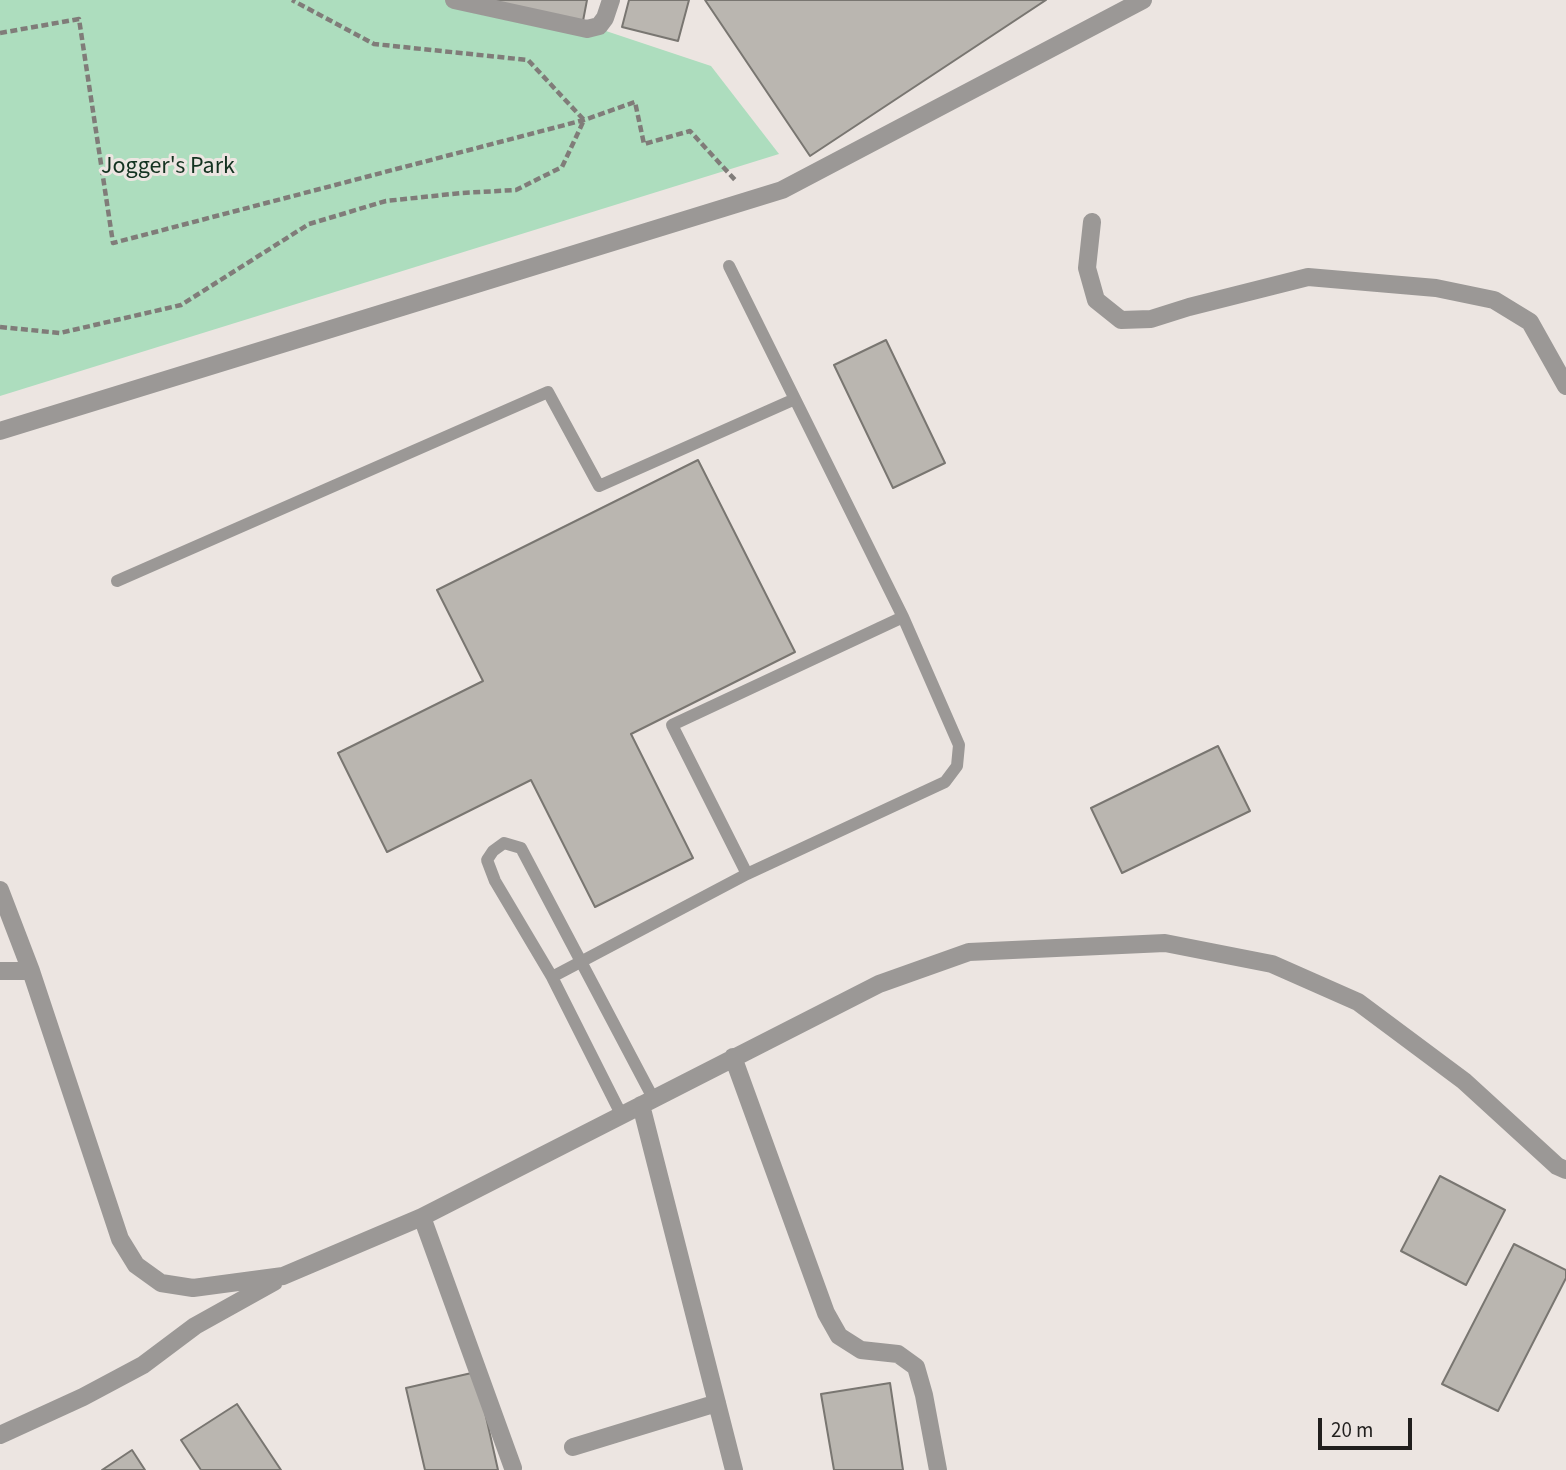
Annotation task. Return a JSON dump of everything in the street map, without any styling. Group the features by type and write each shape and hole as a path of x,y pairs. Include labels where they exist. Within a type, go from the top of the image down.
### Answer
{"street":[{"path":"454,0 587,29 599,26 611,0"},
{"path":"0,431 782,190 1143,0"},
{"path":"1092,222 1087,268 1096,300 1121,320 1151,319 1308,277 1436,288 1494,300 1530,322 1566,386"},
{"path":"0,890 31,971 120,1239 136,1265 161,1283 193,1288 283,1276"},
{"path":"0,1435 83,1397 143,1364 195,1326 283,1276 422,1217 879,984 969,952 1165,943 1272,964 1358,1002 1464,1081 1557,1166 1566,1170"},
{"path":"0,971 31,971"},
{"path":"733,1057 826,1312 839,1336 861,1350 898,1354 916,1367 938,1470"},
{"path":"647,1102 734,1470"},
{"path":"422,1217 513,1468"},
{"path":"573,1447 717,1403"}],"lane":[{"path":"552,977 747,874 945,782 957,766 959,745 902,617 729,266"},
{"path":"117,581 548,392 599,486 795,399"},
{"path":"747,874 672,724 902,617"},
{"path":"622,1116 552,977 495,881 487,860 493,851 504,843 522,848 581,961 647,1102"}],"path":[{"path":"292,0 374,44 528,60 584,120"},
{"path":"0,33 79,19 113,243 584,120 635,102 644,144 690,131 753,199"},
{"path":"0,327 60,333 156,312 181,305 309,224 386,201 461,192 516,190 562,167 584,120"}],"green space":[{"name":"Jogger's Park","path":"0,0 513,0 711,66 779,154 0,396"}],"building":[{"path":"483,0 587,0 583,21"},
{"path":"629,0 689,0 678,41 622,27"},
{"path":"705,0 1046,0 810,156"},
{"path":"886,340 945,463 893,488 834,365"},
{"path":"698,460 795,652 631,734 693,858 595,907 531,780 387,852 338,753 483,681 437,590"},
{"path":"1218,746 1250,811 1122,873 1091,808"},
{"path":"1440,1176 1505,1210 1466,1285 1401,1251"},
{"path":"1514,1244 1566,1270 1566,1278 1498,1411 1442,1384"},
{"path":"476,1372 498,1470 425,1470 406,1388"},
{"path":"890,1383 903,1470 834,1470 821,1394"},
{"path":"237,1404 281,1470 201,1470 181,1440"},
{"path":"132,1450 145,1470 102,1470"}]}
